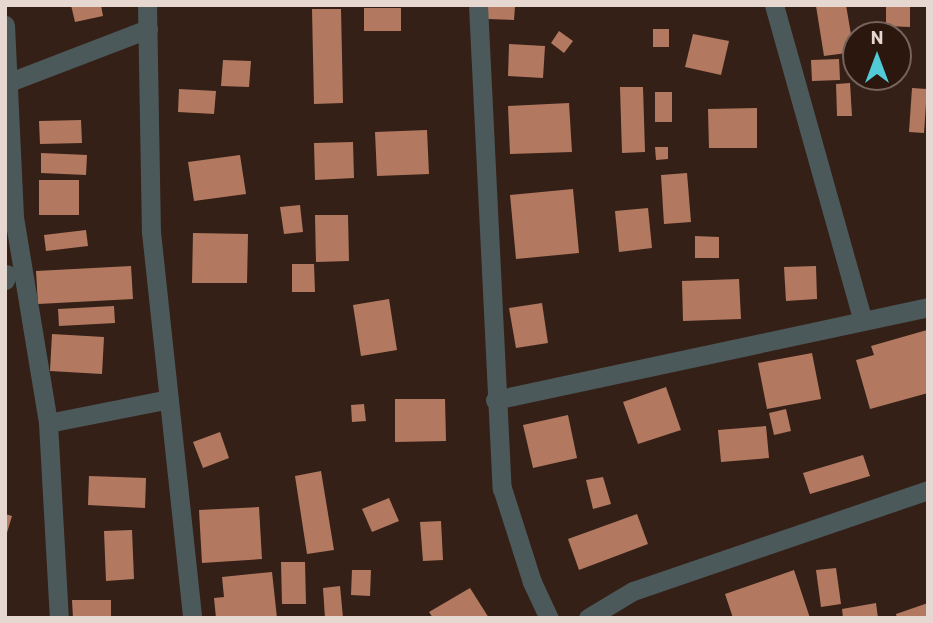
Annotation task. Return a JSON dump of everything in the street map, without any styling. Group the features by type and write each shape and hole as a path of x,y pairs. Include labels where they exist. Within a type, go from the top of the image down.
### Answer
{"street":[{"path":"147,5 151,232 192,618"},
{"path":"478,5 495,400 502,488 532,582 549,618"},
{"path":"774,5 863,321"},
{"path":"5,25 11,178 10,277 48,423 59,618"},
{"path":"7,83 148,29"},
{"path":"495,400 928,307"},
{"path":"48,423 169,399"},
{"path":"588,618 633,591 928,490"}],"building":[{"path":"71,5 101,5 103,16 75,22"},
{"path":"488,5 515,6 514,20 487,19"},
{"path":"846,5 849,21 842,21 842,54 824,56 816,6"},
{"path":"886,5 910,5 910,21 886,21"},
{"path":"364,8 401,8 401,31 364,31"},
{"path":"312,9 341,9 343,103 314,104"},
{"path":"653,29 669,29 669,47 653,47"},
{"path":"559,31 573,41 564,53 551,43"},
{"path":"693,34 729,41 721,75 685,67"},
{"path":"509,44 545,46 543,78 508,76"},
{"path":"839,59 840,80 812,81 811,60"},
{"path":"223,60 251,61 249,87 221,86"},
{"path":"836,84 842,84 842,91 850,91 852,116 837,116"},
{"path":"620,87 643,87 645,152 622,153"},
{"path":"912,88 927,89 924,133 909,132"},
{"path":"179,89 216,91 214,114 178,112"},
{"path":"655,92 672,92 672,122 655,122"},
{"path":"569,103 572,152 510,154 508,106"},
{"path":"757,108 757,148 709,148 708,109"},
{"path":"81,120 82,143 40,144 39,121"},
{"path":"427,130 429,174 377,176 375,132"},
{"path":"353,142 354,178 315,180 314,143"},
{"path":"655,147 668,147 668,159 656,160"},
{"path":"41,153 87,155 86,175 41,173"},
{"path":"240,155 246,194 194,201 188,162"},
{"path":"687,173 691,222 664,224 661,175"},
{"path":"39,180 79,180 79,215 39,215"},
{"path":"573,189 579,253 516,259 510,195"},
{"path":"300,205 303,232 284,234 280,207"},
{"path":"648,208 652,248 619,252 615,211"},
{"path":"315,215 348,215 349,261 316,262"},
{"path":"86,230 88,246 46,251 44,235"},
{"path":"193,233 248,234 247,283 192,283"},
{"path":"695,236 719,237 719,258 695,258"},
{"path":"292,264 314,264 315,292 292,292"},
{"path":"131,266 133,299 38,304 36,271"},
{"path":"816,266 817,299 786,301 784,267"},
{"path":"739,279 741,319 683,321 682,281"},
{"path":"389,299 397,350 361,356 353,305"},
{"path":"542,303 548,343 516,348 509,308"},
{"path":"114,306 115,323 59,326 58,309"},
{"path":"927,330 928,393 870,409 856,360 874,355 871,346"},
{"path":"52,334 104,337 102,374 50,371"},
{"path":"812,353 821,399 767,409 758,363"},
{"path":"666,387 681,430 638,444 623,402"},
{"path":"395,399 445,399 446,441 395,442"},
{"path":"364,404 366,421 352,422 351,405"},
{"path":"786,409 791,431 774,435 769,413"},
{"path":"568,415 577,458 533,468 523,425"},
{"path":"766,426 769,458 721,462 718,430"},
{"path":"220,432 229,458 203,468 193,442"},
{"path":"863,455 870,476 810,494 803,473"},
{"path":"321,471 334,550 307,554 295,476"},
{"path":"89,476 146,478 145,508 88,505"},
{"path":"603,477 611,504 593,509 586,480"},
{"path":"389,498 399,521 372,532 362,509"},
{"path":"259,507 262,559 202,563 199,510"},
{"path":"5,514 12,516 6,536 5,536"},
{"path":"637,514 648,544 579,570 568,539"},
{"path":"441,521 443,560 423,561 420,522"},
{"path":"132,530 134,579 106,581 104,531"},
{"path":"281,562 305,562 306,604 282,604"},
{"path":"836,568 841,604 821,607 816,570"},
{"path":"352,570 371,570 370,596 351,595"},
{"path":"794,570 810,618 733,618 725,594"},
{"path":"272,572 277,618 216,618 214,598 224,597 222,577"},
{"path":"340,586 343,618 325,618 323,588"},
{"path":"470,588 489,618 433,618 429,612"},
{"path":"72,600 111,600 111,618 73,618"},
{"path":"876,603 878,618 843,618 842,609"},
{"path":"928,603 928,618 897,618 896,614"}]}
